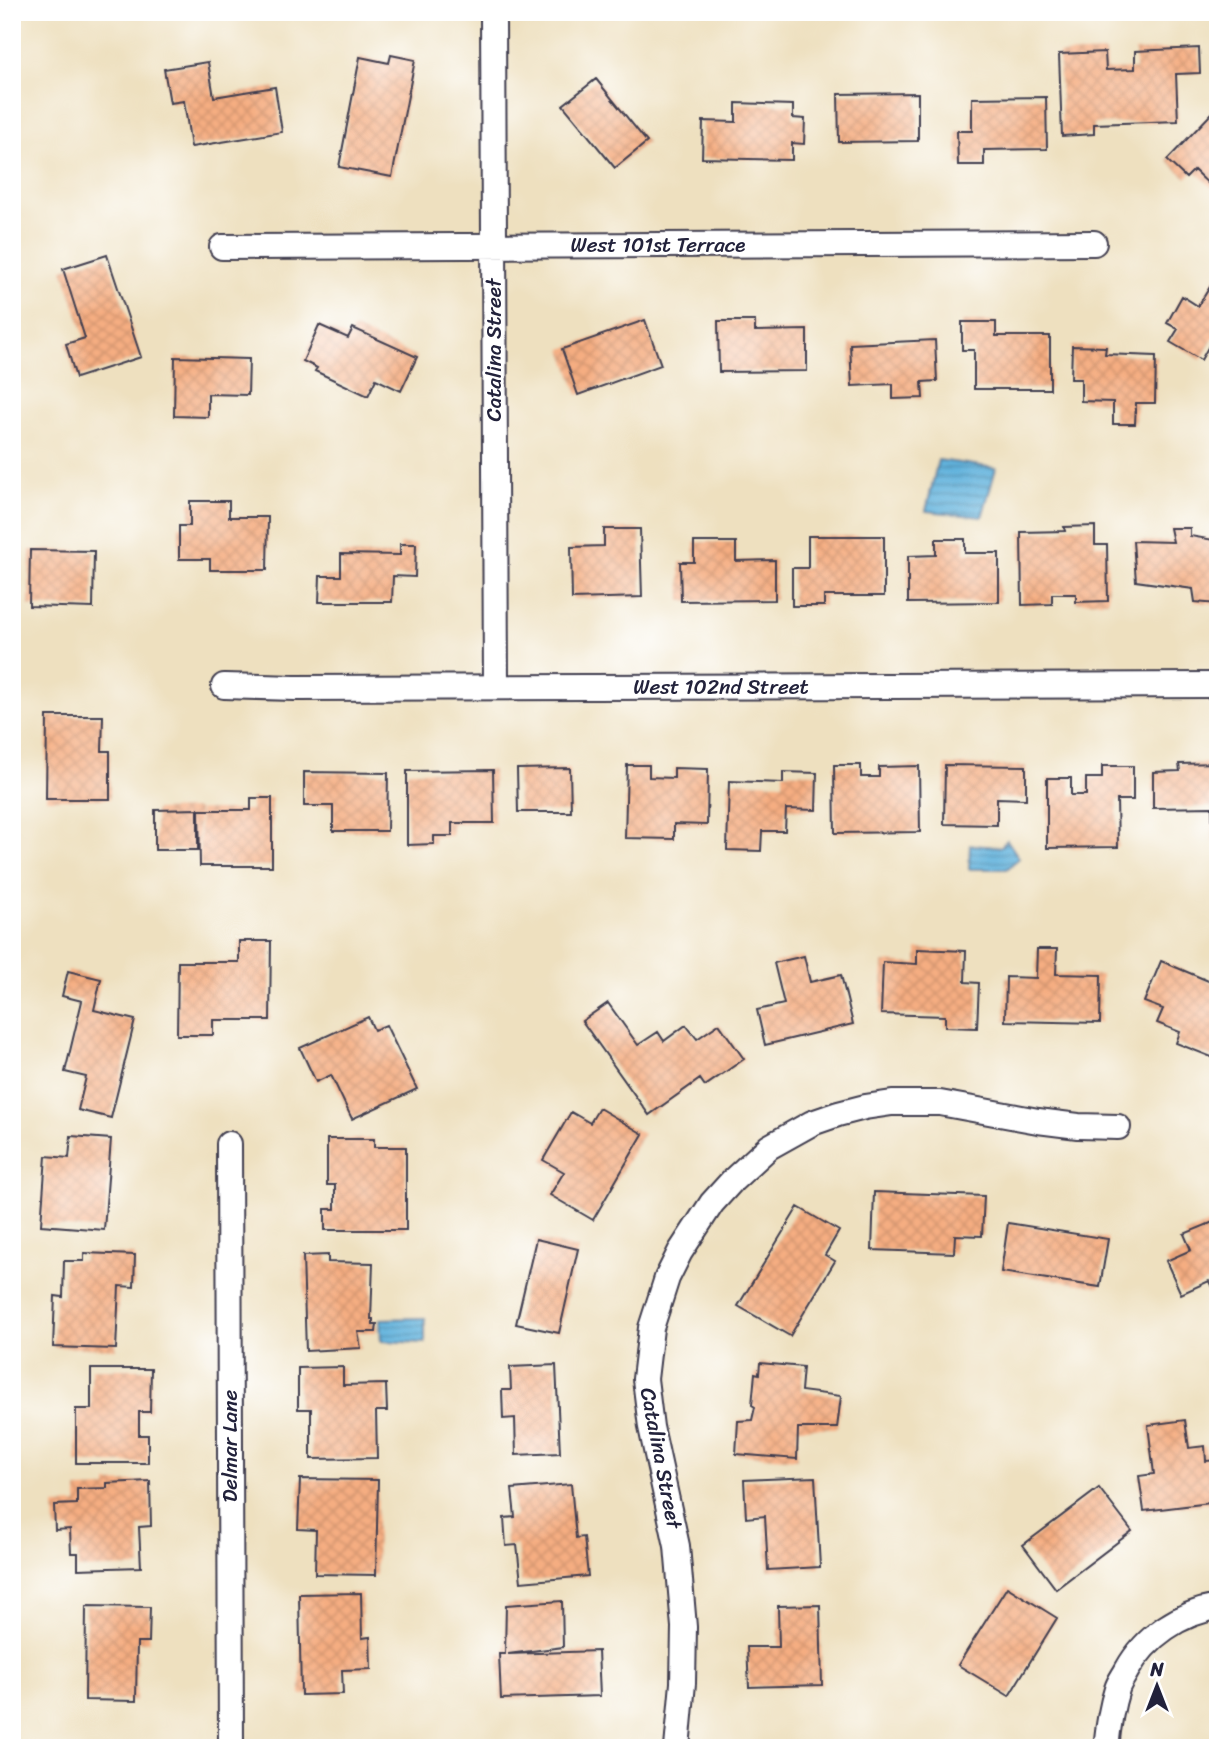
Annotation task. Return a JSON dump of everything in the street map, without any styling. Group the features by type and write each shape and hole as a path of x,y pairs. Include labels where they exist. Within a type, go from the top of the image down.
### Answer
{"street":[{"name":"Catalina Street","path":"493,12 496,687"},
{"name":"West 101st Terrace","path":"222,247 1094,243"},
{"name":"West 102nd Street","path":"224,685 295,688 1218,685"},
{"name":"Catalina Street","path":"677,1748 683,1683 684,1627 677,1546 651,1427 645,1379 651,1328 667,1278 680,1252 712,1203 769,1147 812,1123 864,1107 892,1103 940,1103 1038,1121 1118,1127"},
{"name":"Delmar Lane","path":"229,1144 231,1748"},
{"path":"1106,1748 1118,1686 1136,1654 1165,1627 1199,1610 1218,1607"}],"water":[{"path":"938,460 996,468 982,517 926,511"},
{"path":"1007,840 1019,858 1007,869 969,869 970,845 1001,847"},
{"path":"425,1318 425,1343 381,1341 380,1319"}],"building":[{"path":"1199,48 1200,73 1176,74 1178,121 1094,124 1094,134 1062,136 1059,54 1105,52 1106,70 1135,69 1135,51"},
{"path":"391,55 415,60 392,177 339,167 360,57 389,63"},
{"path":"208,62 214,97 275,87 282,132 191,147 184,101 170,103 164,69"},
{"path":"596,79 647,142 615,168 563,105"},
{"path":"918,93 918,141 839,142 838,94"},
{"path":"1046,97 1047,149 984,150 984,165 958,165 957,131 972,131 972,98"},
{"path":"736,103 793,105 793,118 805,119 804,144 792,143 792,160 702,158 703,121 736,122"},
{"path":"1213,112 1218,117 1218,193 1194,170 1186,178 1167,160"},
{"path":"107,255 141,357 76,378 66,344 85,338 63,269"},
{"path":"1218,274 1218,337 1215,335 1201,360 1170,342 1178,329 1167,323 1182,296 1198,306"},
{"path":"645,320 661,365 578,395 562,349"},
{"path":"718,321 755,321 755,331 807,330 807,371 719,372"},
{"path":"962,322 996,322 996,336 1050,336 1050,389 974,389 974,350 962,350"},
{"path":"319,325 348,338 353,328 417,357 401,391 376,379 368,396 315,371 317,368 303,361"},
{"path":"935,340 937,381 922,382 923,398 893,399 893,384 852,386 850,344"},
{"path":"1072,346 1106,347 1105,354 1156,356 1155,403 1136,403 1135,424 1113,424 1113,402 1081,401 1081,379 1071,379"},
{"path":"175,357 249,359 248,395 208,394 208,417 174,416"},
{"path":"190,501 229,501 229,517 268,517 267,570 210,570 210,559 179,559 179,526 190,526"},
{"path":"1095,526 1095,545 1107,545 1108,601 1076,602 1076,594 1052,594 1052,604 1022,605 1021,532 1065,531 1064,527"},
{"path":"1170,528 1190,528 1190,536 1214,540 1218,561 1218,604 1195,602 1193,589 1136,581 1133,541 1173,542"},
{"path":"604,529 640,529 642,597 572,599 571,547 604,546"},
{"path":"808,536 884,536 884,596 824,596 824,606 792,606 792,568 808,568"},
{"path":"936,539 965,539 965,553 999,553 999,602 908,603 908,556 936,555"},
{"path":"694,542 736,542 736,561 775,560 775,600 681,601 680,562 694,562"},
{"path":"400,544 416,544 415,577 393,576 392,602 319,602 320,576 341,576 341,554 400,555"},
{"path":"30,550 94,551 93,608 29,606"},
{"path":"47,716 103,716 102,751 110,751 110,799 46,799"},
{"path":"1218,763 1218,842 1213,842 1212,807 1153,808 1153,772 1180,771 1179,764"},
{"path":"627,765 649,765 649,777 674,778 674,768 708,769 707,825 674,824 674,839 625,838"},
{"path":"834,765 861,765 861,777 879,777 879,767 919,766 920,832 835,833"},
{"path":"945,765 1026,766 1026,799 997,798 997,825 944,824"},
{"path":"1102,766 1133,766 1133,800 1117,800 1118,847 1047,848 1047,778 1071,778 1071,795 1086,795 1086,778 1102,778"},
{"path":"570,768 571,812 518,812 517,769"},
{"path":"493,770 494,823 452,823 452,836 434,836 434,844 407,845 407,771"},
{"path":"304,772 388,773 387,831 333,831 333,806 304,806"},
{"path":"783,772 817,773 816,810 786,809 785,831 762,831 761,851 727,850 729,781 783,783"},
{"path":"251,798 272,798 272,866 200,866 199,810 251,810"},
{"path":"198,809 198,850 155,850 155,810"},
{"path":"239,941 271,941 270,1020 213,1020 213,1035 177,1035 178,962 239,962"},
{"path":"917,949 966,951 965,982 979,983 977,1028 945,1027 945,1016 881,1014 883,962 917,964"},
{"path":"1037,949 1057,949 1056,974 1101,975 1100,1023 1005,1021 1006,977 1036,978"},
{"path":"804,956 810,982 841,975 853,1024 765,1045 757,1010 784,1004 774,963"},
{"path":"1161,961 1218,985 1218,1049 1214,1058 1176,1043 1180,1032 1157,1023 1163,1009 1144,1002"},
{"path":"68,971 101,979 94,1010 135,1020 111,1118 78,1110 86,1077 65,1072 82,1001 62,996"},
{"path":"608,1003 638,1045 658,1032 664,1041 686,1025 697,1039 719,1024 744,1059 705,1086 700,1079 649,1115 582,1021"},
{"path":"368,1017 374,1030 386,1025 417,1089 352,1119 331,1075 316,1082 300,1048"},
{"path":"599,1108 643,1134 593,1220 550,1195 564,1172 543,1160 571,1112 590,1123"},
{"path":"71,1136 111,1139 104,1230 41,1225 46,1156 69,1158"},
{"path":"327,1139 374,1139 374,1147 406,1147 406,1230 325,1230 325,1209 335,1209 335,1185 327,1185"},
{"path":"874,1192 984,1196 982,1236 955,1235 954,1253 872,1250"},
{"path":"798,1207 839,1231 825,1255 835,1261 790,1336 738,1306"},
{"path":"1218,1220 1218,1290 1214,1292 1209,1281 1181,1294 1166,1261 1191,1250 1184,1234"},
{"path":"1008,1223 1108,1239 1100,1287 1001,1272"},
{"path":"536,1239 578,1249 559,1333 516,1324"},
{"path":"84,1253 135,1255 134,1287 119,1286 116,1349 53,1347 55,1296 63,1297 64,1261 84,1261"},
{"path":"328,1255 328,1262 373,1263 371,1319 373,1324 377,1324 376,1332 358,1332 361,1348 306,1351 303,1256"},
{"path":"760,1363 803,1367 801,1391 841,1396 837,1428 798,1428 797,1459 736,1454 738,1421 752,1420 755,1407 752,1405 755,1373 759,1374"},
{"path":"556,1365 560,1453 516,1455 515,1418 503,1419 502,1390 511,1390 510,1367"},
{"path":"343,1367 343,1385 386,1384 387,1411 376,1411 377,1458 311,1459 311,1409 298,1409 298,1368"},
{"path":"91,1369 151,1369 150,1412 139,1412 139,1435 148,1435 148,1463 76,1463 76,1409 91,1409"},
{"path":"1185,1420 1189,1448 1205,1446 1206,1461 1218,1460 1218,1502 1144,1511 1139,1476 1154,1474 1148,1425"},
{"path":"815,1477 820,1567 768,1570 765,1516 746,1518 744,1480"},
{"path":"300,1479 378,1480 376,1575 315,1574 316,1530 298,1529"},
{"path":"150,1481 151,1526 139,1527 141,1567 78,1569 78,1553 71,1553 70,1529 55,1530 54,1505 77,1504 77,1489 107,1488 107,1483"},
{"path":"571,1484 576,1538 584,1537 588,1576 521,1582 517,1545 506,1546 504,1518 515,1517 512,1489"},
{"path":"1099,1488 1132,1531 1056,1589 1023,1545"},
{"path":"1007,1587 1057,1618 1009,1696 958,1665"},
{"path":"361,1593 362,1638 370,1637 371,1669 342,1670 343,1694 301,1695 299,1594"},
{"path":"562,1601 563,1647 508,1654 598,1651 600,1696 501,1699 499,1654 505,1654 506,1605"},
{"path":"820,1605 822,1685 749,1687 747,1647 779,1647 778,1606"},
{"path":"86,1606 150,1607 149,1642 137,1642 136,1701 85,1700"}]}
